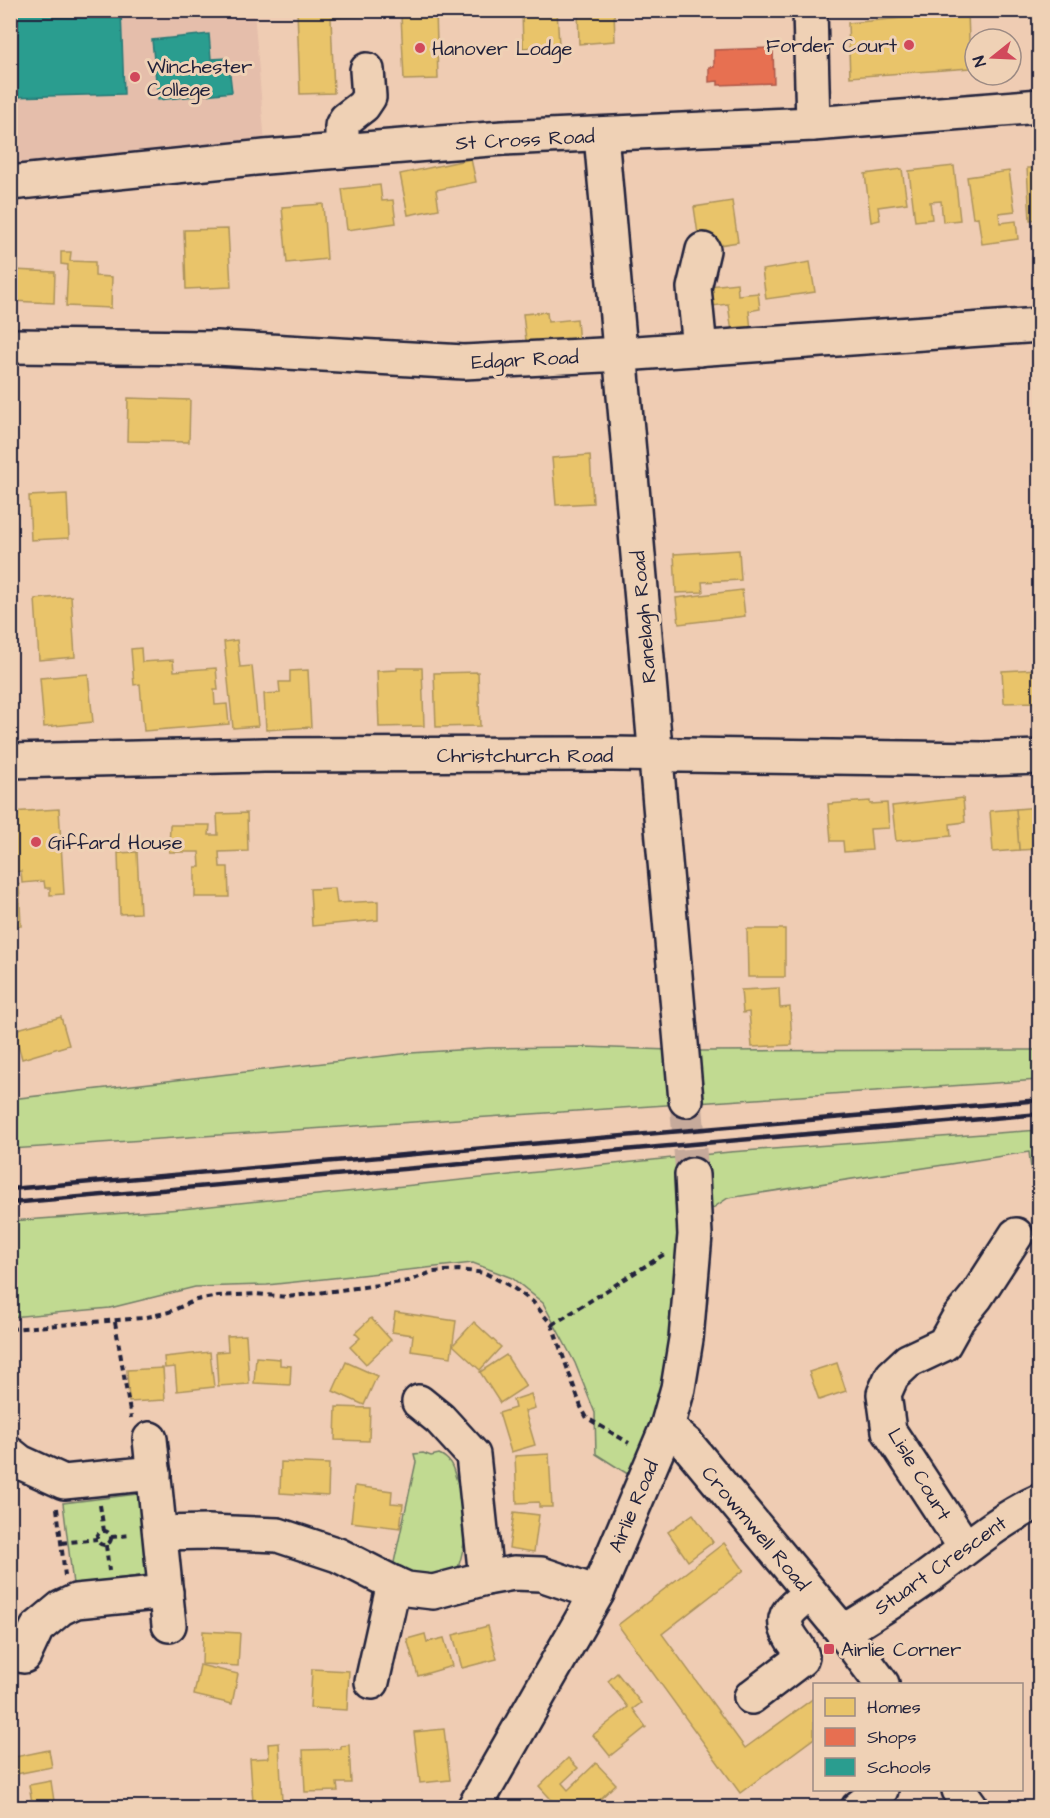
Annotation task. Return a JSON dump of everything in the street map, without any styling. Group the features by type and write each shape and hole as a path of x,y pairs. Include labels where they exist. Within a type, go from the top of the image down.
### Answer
{"street":[{"path":"810,10 813,124"},
{"path":"342,151 342,126 346,119 363,106 369,97 367,70"},
{"name":"St Cross Road","path":"10,183 503,138 813,124 1040,106"},
{"name":"Ranelagh Road","path":"601,135 686,1100"},
{"path":"700,348 694,288 703,250"},
{"name":"Edgar Road","path":"10,346 217,348 464,362 700,348 754,332 1040,324"},
{"name":"Christchurch Road","path":"10,761 264,755 1040,758"},
{"name":"Airlie Road","path":"474,1808 597,1593 662,1440 678,1388 686,1339 694,1235 692,1175"},
{"name":"Lisle Court","path":"965,1547 889,1431 884,1394 892,1376 908,1361 944,1344 958,1319 976,1297 1016,1235"},
{"path":"419,1401 440,1419 473,1455 486,1578"},
{"path":"150,1438 169,1625"},
{"name":"Crowmwell Road","path":"662,1440 687,1444 843,1632 881,1683"},
{"path":"10,1454 20,1462 58,1480 154,1473"},
{"name":"Stuart Crescent","path":"843,1632 924,1580 965,1547 1018,1510 1040,1501"},
{"path":"160,1533 208,1532 278,1535 338,1555 407,1588 434,1592 514,1573 541,1575 597,1593"},
{"path":"372,1682 394,1583"},
{"path":"24,1656 38,1628 61,1608 72,1603 166,1592"},
{"path":"751,1697 801,1659 800,1648 788,1632 785,1620 787,1613 810,1593"},
{"path":"858,1808 880,1791"},
{"path":"960,1791 972,1808"}],"path":[{"path":"552,1325 694,1235"},
{"path":"10,1329 115,1322 169,1312 196,1300 218,1296 256,1294 287,1297 409,1281 432,1272 459,1270 485,1273 512,1287 533,1302 552,1325 587,1418 630,1444 662,1440"},
{"path":"115,1322 133,1431 150,1438"},
{"path":"58,1480 61,1543 72,1603"},
{"path":"61,1543 97,1539"}],"shaded area":[{"name":"Winchester College","path":"11,11 254,11 265,144 11,170"}],"green space":[{"path":"585,1047 698,1051 1039,1050 1039,1080 11,1149 11,1099 411,1053 488,1048"},
{"path":"1039,1130 1039,1233 1029,1152 728,1198 683,1228 664,1380 634,1478 596,1454 595,1413 575,1363 543,1303 512,1278 473,1263 267,1285 195,1287 110,1308 11,1317 11,1221 182,1209 730,1152"},
{"path":"423,1453 431,1456 439,1454 445,1458 452,1467 457,1482 465,1492 466,1530 458,1568 434,1576 417,1575 393,1567 416,1462 414,1454"},
{"path":"138,1494 148,1575 73,1584 63,1503"}],"building: Homes":[{"name":"Hanover Lodge","path":"297,10 436,10 438,79 404,80 401,15 331,18 334,93 300,94"},
{"path":"522,10 557,10 559,45 523,48"},
{"path":"578,10 614,10 615,41 579,44"},
{"name":"Forder Court","path":"968,12 969,27 963,27 963,69 850,77 848,23"},
{"path":"471,159 476,182 436,190 439,209 408,215 400,174"},
{"path":"954,166 960,220 943,222 941,201 930,202 932,219 915,221 909,171"},
{"path":"1027,168 1040,168 1040,219 1030,220"},
{"path":"902,169 907,203 878,207 880,220 871,222 865,174"},
{"path":"1009,171 1015,211 999,213 1000,223 1016,221 1018,239 982,244 978,217 973,218 967,177"},
{"path":"380,185 382,201 393,200 396,223 347,230 342,189"},
{"path":"732,201 738,242 700,248 694,207"},
{"path":"323,204 327,259 287,263 282,207"},
{"path":"228,229 231,287 186,289 184,230"},
{"path":"10,245 14,245 14,270 55,272 54,303 11,301"},
{"path":"61,252 71,252 70,261 95,262 95,276 112,277 111,308 66,306 68,265 61,264"},
{"path":"810,262 815,292 766,299 762,270"},
{"path":"737,283 738,295 758,293 760,309 749,311 751,330 732,332 728,304 712,306 710,286"},
{"path":"547,312 548,322 577,319 579,345 527,349 523,314"},
{"path":"128,398 190,400 189,442 127,441"},
{"path":"590,455 593,503 556,505 552,458"},
{"path":"67,494 69,538 31,540 29,496"},
{"path":"739,550 741,580 702,582 703,592 676,593 674,554"},
{"path":"742,590 745,616 679,624 676,598"},
{"path":"71,596 75,657 39,660 35,599"},
{"path":"237,640 240,667 252,666 258,726 233,728 224,642"},
{"path":"141,648 142,662 173,660 174,671 216,668 218,690 214,690 215,705 227,704 229,724 144,731 140,684 134,685 131,649"},
{"path":"397,668 422,668 424,726 379,727 377,671 397,670"},
{"path":"1038,669 1039,702 1004,703 1002,671"},
{"path":"308,670 311,727 266,730 264,694 280,693 279,682 290,682 290,671"},
{"path":"478,672 480,726 436,727 434,673"},
{"path":"88,674 93,722 44,727 40,678"},
{"path":"963,798 965,822 950,824 951,836 896,841 892,806"},
{"path":"870,801 870,804 887,803 889,828 870,829 872,850 844,852 843,841 831,841 828,804"},
{"path":"1040,807 1040,849 1019,850 1016,809"},
{"name":"Giffard House","path":"59,809 64,894 50,895 50,888 45,888 44,881 22,883 21,871 14,872 15,885 19,884 21,926 10,926 10,812"},
{"path":"1016,809 1019,850 993,852 990,811"},
{"path":"247,813 248,851 219,852 220,867 228,867 229,897 195,897 195,867 200,867 199,852 169,852 170,825 210,825 209,835 218,835 217,814"},
{"path":"137,852 140,913 120,914 118,853"},
{"path":"335,888 337,903 378,901 378,920 312,926 310,889"},
{"path":"747,929 785,929 785,977 748,977"},
{"path":"779,988 780,1008 790,1007 792,1045 752,1047 749,1012 743,1013 741,990"},
{"path":"61,1017 69,1045 22,1059 14,1030"},
{"path":"395,1312 456,1321 451,1357 411,1351 413,1335 392,1332"},
{"path":"371,1318 391,1340 366,1364 350,1347 360,1338 355,1333"},
{"path":"474,1322 501,1347 480,1370 453,1345"},
{"path":"246,1335 249,1384 218,1386 216,1352 228,1351 227,1336"},
{"path":"210,1352 214,1387 177,1391 175,1367 165,1368 164,1357"},
{"path":"506,1355 526,1386 500,1403 480,1372"},
{"path":"256,1357 280,1359 280,1365 291,1366 290,1385 254,1383"},
{"path":"346,1362 377,1376 364,1405 333,1391"},
{"path":"837,1363 846,1391 819,1400 809,1372"},
{"path":"163,1368 165,1400 129,1402 127,1370"},
{"path":"531,1394 535,1408 525,1411 535,1445 511,1452 499,1413 515,1408 513,1400"},
{"path":"336,1407 370,1408 369,1441 335,1440"},
{"path":"549,1454 552,1507 539,1507 539,1502 517,1503 515,1456"},
{"path":"281,1462 329,1464 328,1496 280,1493"},
{"path":"355,1486 392,1491 391,1503 403,1504 400,1528 351,1522"},
{"path":"514,1512 539,1515 534,1552 509,1548"},
{"path":"693,1514 713,1542 688,1561 668,1532"},
{"path":"724,1543 744,1570 662,1634 745,1748 813,1699 813,1739 740,1793 618,1625"},
{"path":"488,1626 497,1659 462,1668 453,1635"},
{"path":"203,1631 240,1633 238,1666 202,1664"},
{"path":"425,1634 427,1642 444,1638 452,1666 418,1676 407,1639"},
{"path":"200,1665 238,1674 232,1704 194,1695"},
{"path":"312,1669 349,1671 347,1710 310,1708"},
{"path":"617,1673 641,1703 633,1709 646,1727 610,1756 593,1735 628,1707 608,1681"},
{"path":"444,1729 450,1780 420,1783 414,1732"},
{"path":"279,1743 282,1801 253,1802 250,1759 269,1758 268,1744"},
{"path":"349,1745 351,1783 337,1783 338,1791 305,1792 303,1750 341,1749 341,1746"},
{"path":"49,1750 52,1767 11,1775 10,1758"},
{"path":"568,1758 578,1768 562,1783 568,1790 596,1763 616,1784 591,1808 568,1808 563,1802 558,1807 539,1786"},
{"path":"51,1781 55,1808 33,1808 29,1785"}],"building: Shops":[{"path":"773,48 774,83 718,85 718,81 709,82 709,67 714,67 714,50"}],"building: Schools":[{"path":"10,10 121,10 124,94 10,97"},
{"path":"209,34 211,59 228,58 232,92 158,100 152,40"}],"tunnel":[{"path":"686,1100 692,1175"}],"railway":[{"path":"10,1189 1040,1100"},
{"path":"10,1203 1040,1114"}],"place":[{"name":"Forder Court","path":"909,45"},
{"name":"Hanover Lodge","path":"420,48"},
{"name":"Winchester College","path":"135,77"},
{"name":"Giffard House","path":"36,842"},
{"name":"Airlie Corner","path":"829,1649"}]}
